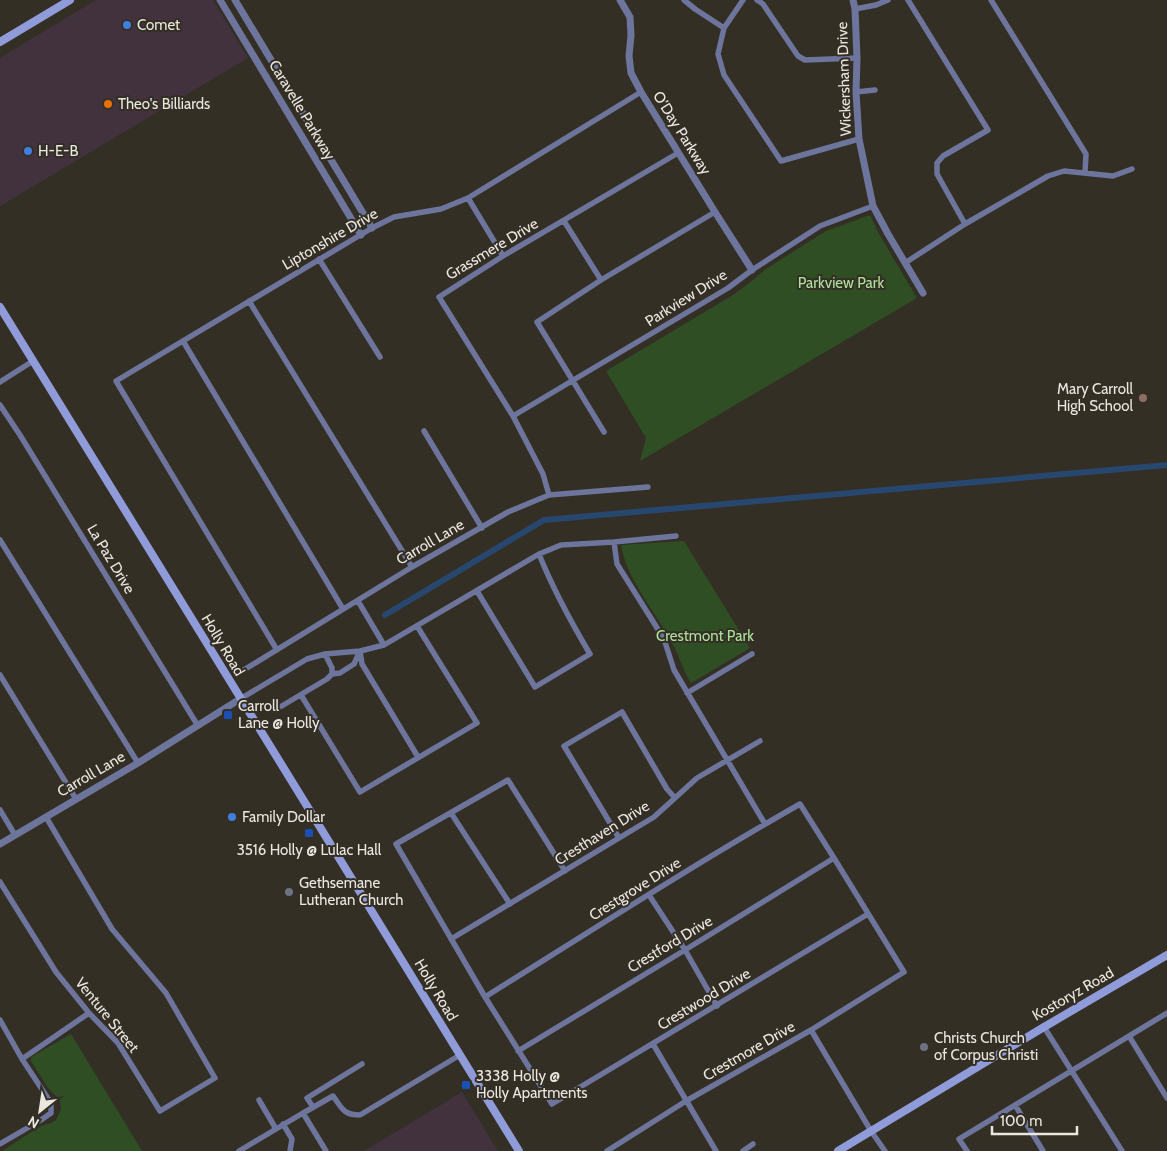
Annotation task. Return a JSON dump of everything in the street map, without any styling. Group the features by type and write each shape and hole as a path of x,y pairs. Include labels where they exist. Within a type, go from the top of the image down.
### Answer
{"main road":[{"path":"0,42 70,0"},
{"name":"Holly Road","path":"0,307 519,1151"},
{"name":"Kostoryz Road","path":"838,1151 1167,954"}],"street":[{"name":"Caravelle Parkway","path":"220,0 361,235"},
{"name":"Caravelle Parkway","path":"235,0 372,228"},
{"name":"O'Day Parkway","path":"620,0 630,17 629,56 631,73 678,153 752,270"},
{"path":"684,0 695,10 724,28"},
{"path":"743,0 724,28 718,54 724,75 780,161 859,139"},
{"path":"757,0 763,4 798,56 805,60 857,58"},
{"name":"Wickersham Drive","path":"854,0 859,139 873,206 923,293"},
{"path":"855,9 876,5 888,0"},
{"path":"908,0 988,130 943,156 937,163 937,174 965,224"},
{"path":"991,0 1086,154 1084,172"},
{"path":"856,92 875,90"},
{"name":"Liptonshire Drive","path":"276,650 116,381 372,228 394,217 440,209 468,198 641,92"},
{"name":"Grassmere Drive","path":"549,495 544,474 513,416 439,297 503,256 678,153"},
{"path":"905,263 965,224 1048,176 1064,171 1113,176 1132,169"},
{"path":"468,198 503,256"},
{"name":"Parkview Drive","path":"513,416 728,288 752,270 820,226 873,206"},
{"path":"604,432 537,322 601,280 715,212"},
{"path":"564,220 601,280"},
{"path":"319,260 380,357"},
{"path":"250,302 412,567"},
{"path":"183,341 343,609"},
{"path":"0,382 33,361"},
{"name":"La Paz Drive","path":"0,405 198,726"},
{"path":"424,431 482,528"},
{"name":"Carroll Lane","path":"242,671 412,567 508,512 549,495 648,487"},
{"name":"Carroll Lane","path":"0,844 138,763 307,659 325,654 360,651 384,645 539,554 561,545 676,536"},
{"path":"0,540 138,763"},
{"path":"614,542 617,564 664,639 674,670 766,824"},
{"path":"477,591 535,688 590,654 549,580 539,554"},
{"path":"358,601 384,645"},
{"path":"301,695 360,792 477,723 416,626"},
{"path":"360,651 362,664 418,757"},
{"path":"332,674 340,673 354,664 360,651"},
{"path":"275,710 328,679 332,674 332,668 325,654"},
{"path":"687,693 752,654"},
{"path":"0,675 76,799"},
{"path":"619,838 564,746 622,712 667,789 675,798"},
{"name":"Cresthaven Drive","path":"451,939 654,817 697,778 760,741"},
{"path":"518,1051 396,844 508,780 565,870"},
{"name":"Crestgrove Drive","path":"485,997 800,804 834,858"},
{"path":"0,810 15,835"},
{"path":"451,813 510,904"},
{"name":"Venture Street","path":"0,882 56,972 89,1013 118,1043 160,1111 215,1078 166,993 112,929 46,817"},
{"path":"834,858 868,914"},
{"name":"Crestford Drive","path":"518,1051 834,858"},
{"path":"649,895 685,950 717,1006"},
{"name":"Crestmore Drive","path":"607,1151 686,1101 811,1030 904,972 868,914"},
{"name":"Crestwood Drive","path":"518,1051 552,1104 868,914"},
{"path":"22,1059 89,1013"},
{"path":"967,1151 959,1139 1167,1013"},
{"path":"0,1020 22,1059 51,1103 51,1113 0,1144"},
{"path":"1044,1027 1122,1151"},
{"path":"811,1030 871,1131 885,1151"},
{"path":"1130,1036 1167,1098"},
{"path":"652,1044 716,1151"},
{"path":"329,1085 333,1096 345,1112 360,1116 460,1055"},
{"path":"313,1108 307,1098 362,1064"},
{"path":"239,1151 333,1096"},
{"path":"259,1100 276,1129"},
{"path":"1015,1105 1043,1151"},
{"path":"303,1113 326,1151"},
{"path":"283,1124 292,1139 290,1151"},
{"path":"743,1151 754,1144"}],"shaded area":[{"path":"96,0 213,0 248,58 0,206 0,58"},
{"path":"462,1092 498,1151 364,1151"}],"green space":[{"name":"Parkview Park","path":"870,215 879,234 917,298 640,461 646,438 606,371 733,295 766,269 826,231"},
{"name":"Crestmont Park","path":"684,541 750,648 691,683 666,633 629,571 621,545"},
{"path":"71,1034 142,1151 2,1151 41,1126 56,1120 61,1109 60,1100 48,1088 31,1061 31,1057"}],"waterway":[{"path":"385,615 544,520 1167,465"}],"place":[{"name":"Comet","path":"127,25"},
{"name":"Theo's Billiards","path":"108,104"},
{"name":"H-E-B","path":"28,151"},
{"name":"Mary Carroll High School","path":"1143,398"},
{"name":"Carroll Lane @ Holly","path":"228,715"},
{"name":"Family Dollar","path":"232,817"},
{"name":"3516 Holly @ Lulac Hall","path":"309,833"},
{"name":"Gethsemane Lutheran Church","path":"289,892"},
{"name":"Christs Church of Corpus Christi","path":"924,1047"},
{"name":"3338 Holly @ Holly Apartments","path":"466,1085"}]}
